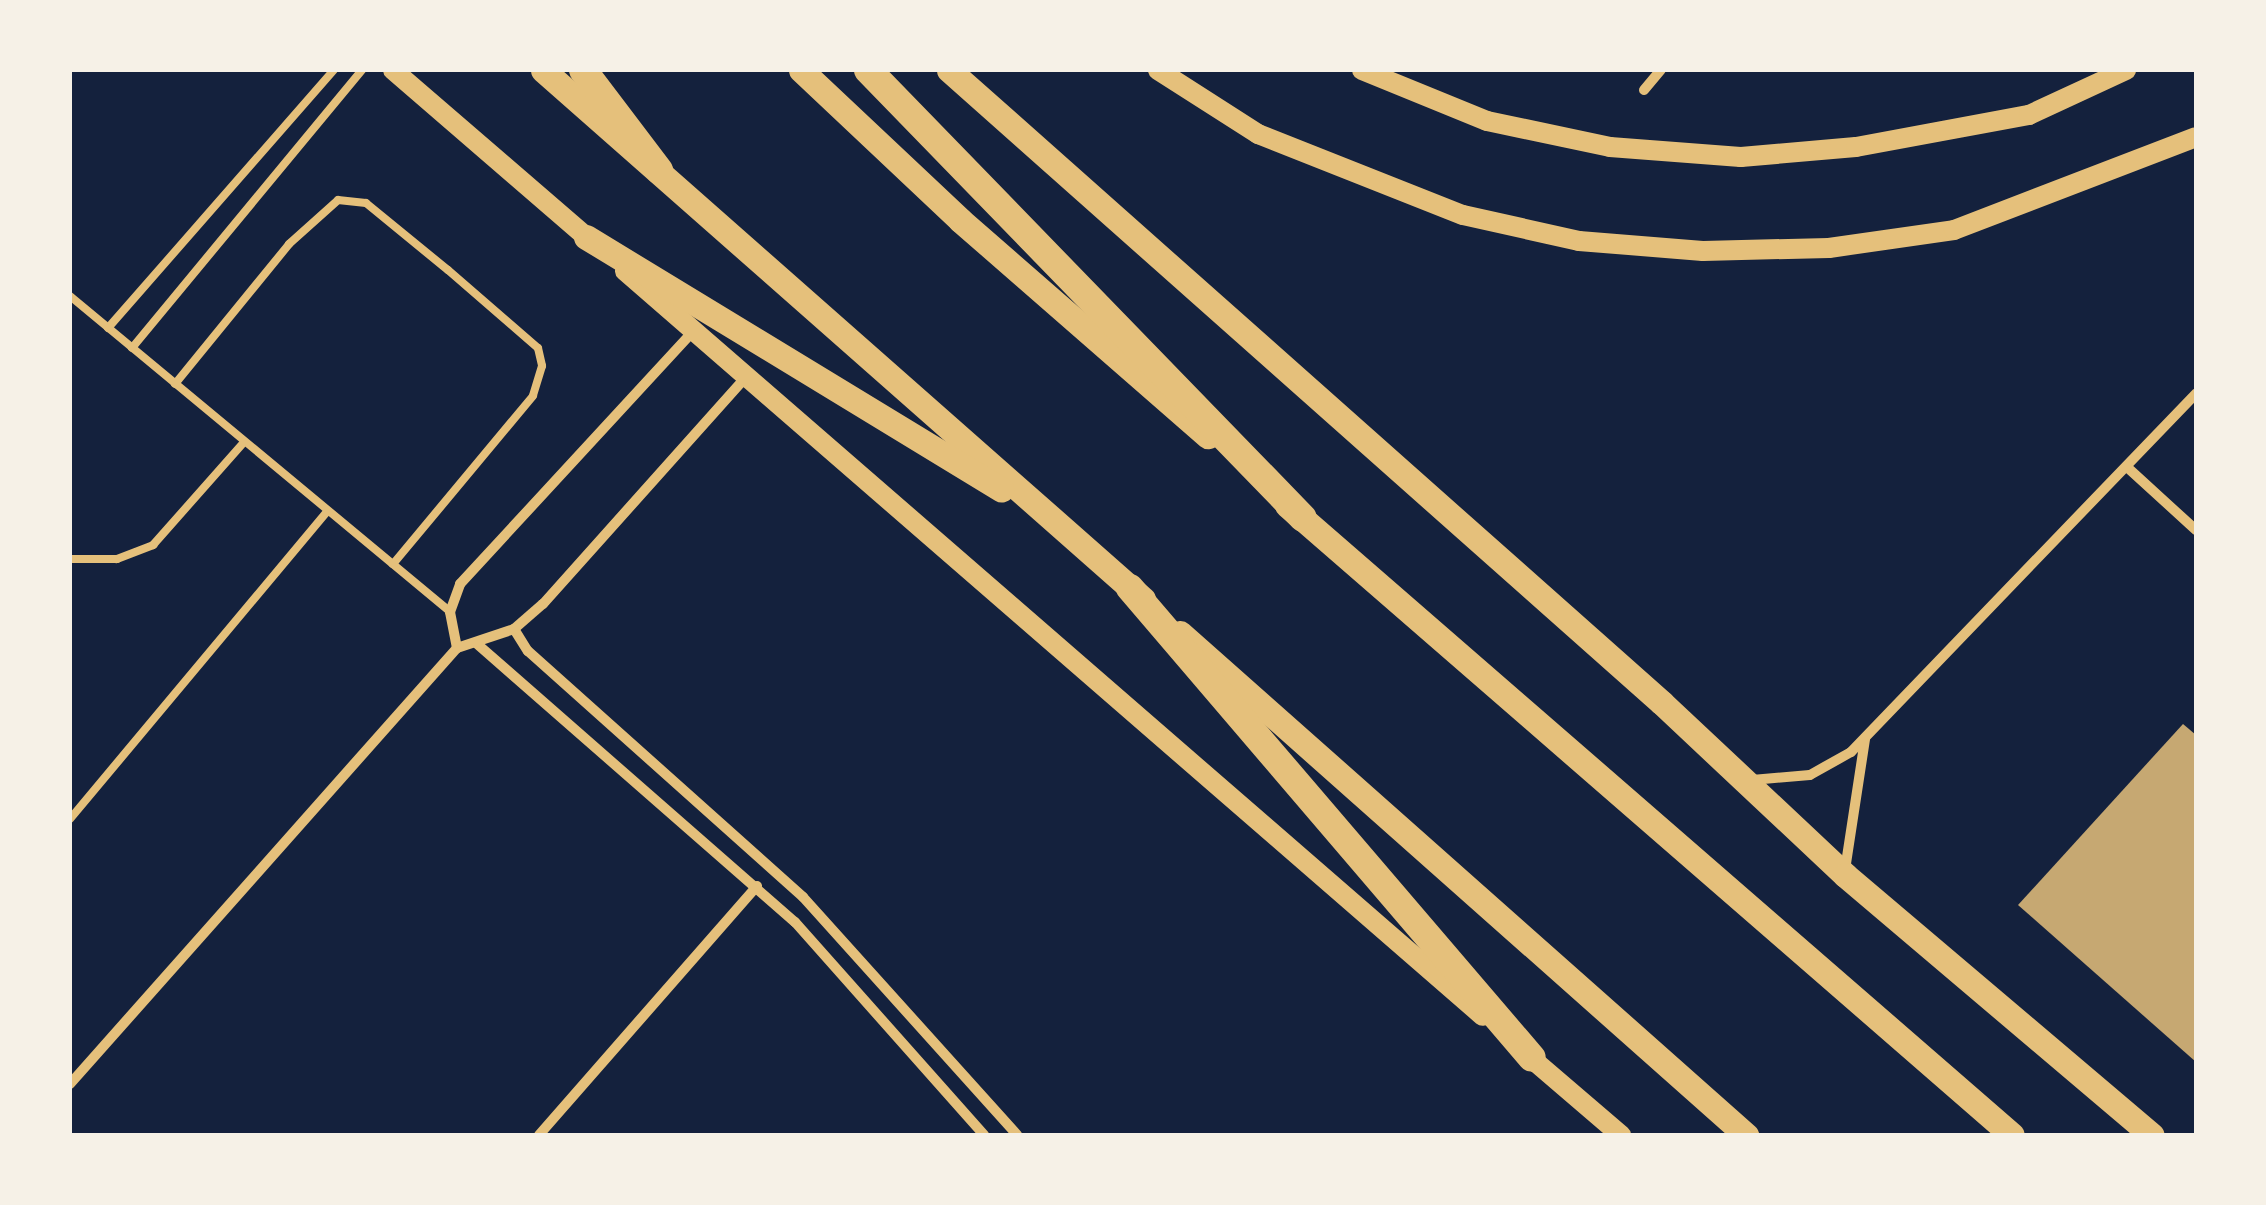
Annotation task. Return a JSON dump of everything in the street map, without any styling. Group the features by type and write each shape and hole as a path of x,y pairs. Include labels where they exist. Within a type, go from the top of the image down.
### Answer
{"highway":[{"path":"584,70 660,170"},
{"path":"868,70 1303,518"},
{"path":"1130,588 1532,1058"}],"main road":[{"path":"394,70 1620,1135"},
{"path":"543,70 1746,1135"},
{"path":"800,70 960,220 2012,1135"},
{"path":"949,70 1845,875 2152,1135"},
{"path":"1158,70 1258,134 1463,215 1579,241 1702,250 1829,248 1954,230 2196,136"},
{"path":"1362,70 1487,122 1610,148 1741,157 1856,147 2029,115 2126,70"},
{"path":"586,237 1056,522"}],"street":[{"path":"1644,90 1661,70"},
{"path":"457,648 450,612 460,584 694,330"},
{"path":"70,1084 457,648 514,628 747,376"},
{"path":"1742,779 1810,775 1852,752 1866,733 2128,468 2196,393"},
{"path":"2128,468 2196,530"},
{"path":"514,628 528,650 803,897 1017,1135"},
{"path":"476,643 757,886 984,1135"},
{"path":"1845,875 1866,733"},
{"path":"539,1135 757,886"}],"lane":[{"path":"108,328 334,70"},
{"path":"132,348 362,70"},
{"path":"175,384 290,244 338,200 366,204 448,270 538,348 542,366 533,396 393,564"},
{"path":"70,296 450,612"},
{"path":"70,559 117,559 153,545 244,442"},
{"path":"70,819 327,512"}],"building":[{"path":"2183,724 2196,735 2196,1062 2018,905"}]}
